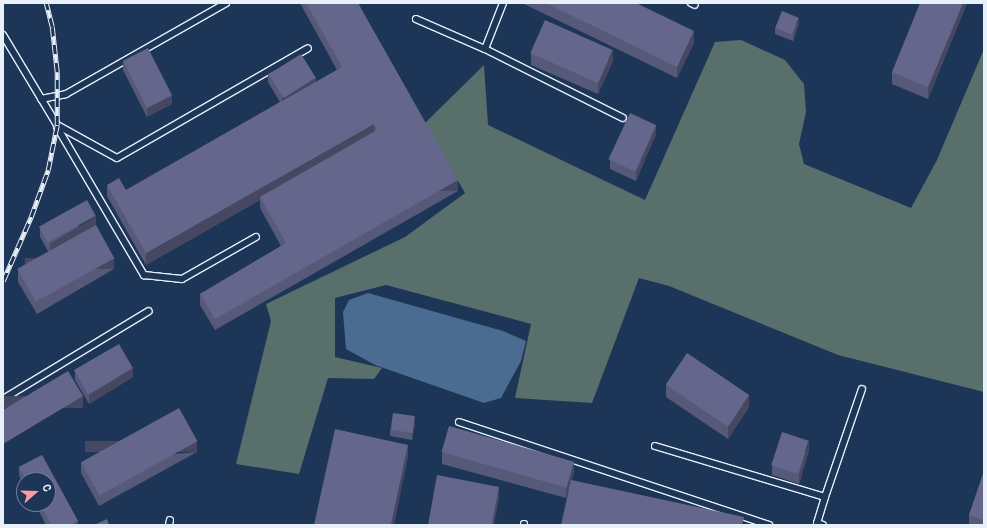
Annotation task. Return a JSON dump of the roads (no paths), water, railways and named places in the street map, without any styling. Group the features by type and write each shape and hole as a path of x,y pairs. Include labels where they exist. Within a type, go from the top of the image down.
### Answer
{"lane":[{"path":"41,99 66,94 226,3"},
{"path":"485,49 503,3"},
{"path":"416,19 485,49 623,118"},
{"path":"3,35 144,275 182,279 256,238"},
{"path":"57,125 117,158 308,48"},
{"path":"3,399 149,312"},
{"path":"823,525 817,523 862,388"},
{"path":"459,422 769,525"},
{"path":"655,446 825,497"}],"water":[{"path":"368,293 503,331 526,341 521,361 501,398 484,403 375,365 346,349 343,312 349,300"}],"railway":[{"path":"3,281 31,217 48,170 57,125 57,72 52,27 46,3"}]}
